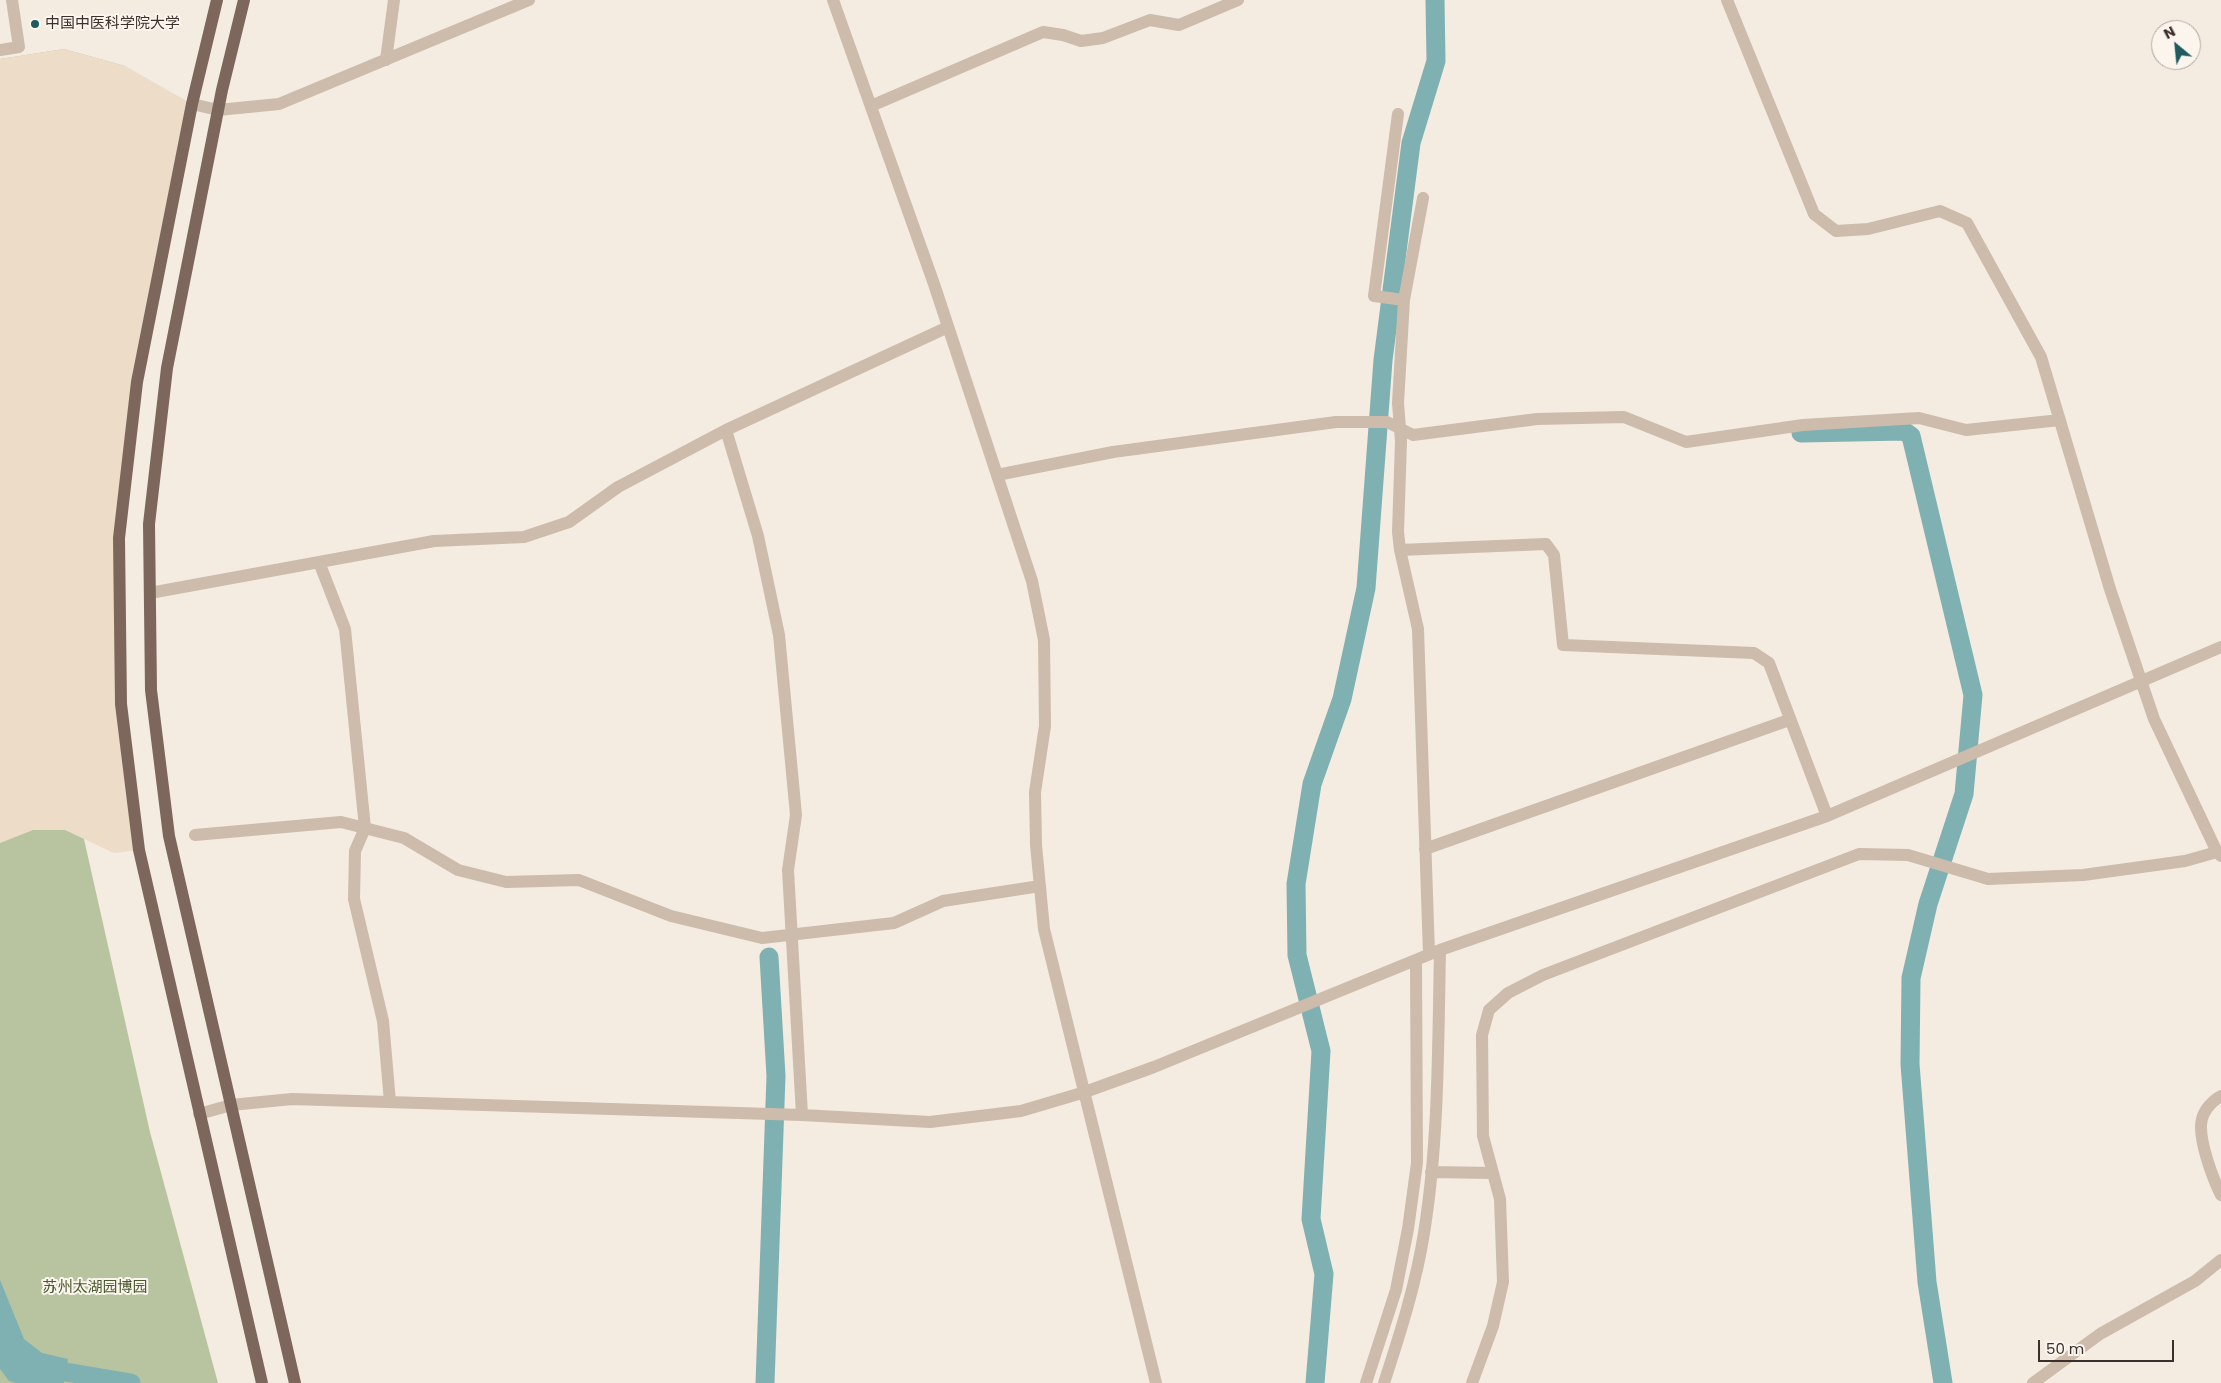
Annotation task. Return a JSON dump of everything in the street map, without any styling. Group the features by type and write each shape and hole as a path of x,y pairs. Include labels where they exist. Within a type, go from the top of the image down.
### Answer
{"main road":[{"path":"217,0 192,104 137,382 119,538 120,704 139,850 262,1383"},
{"path":"244,0 218,110 167,368 150,524 151,690 169,836 294,1377"}],"street":[{"path":"0,50 19,47 12,0"},
{"path":"386,60 394,0"},
{"path":"192,104 218,110 279,104 529,0"},
{"path":"833,0 948,327 1032,581 1044,640 1044,726 1035,792 1036,846 1044,929 1156,1383"},
{"path":"871,106 1044,32 1063,35 1081,41 1103,38 1150,20 1179,25 1238,0"},
{"path":"1472,1383 1493,1326 1503,1282 1500,1200 1483,1136 1482,1035 1488,1010 1508,993 1543,975 1859,854 1908,855 1988,879 2083,875 2185,861 2219,854 2154,719 2110,589 2041,357 1967,222 1940,211 1868,229 1836,231 1814,214 1727,0"},
{"path":"1398,114 1374,296 1403,300"},
{"path":"1384,1383 1412,1288 1424,1233 1436,1124 1435,952 1425,849 1418,629 1400,550 1398,532 1400,428 1398,402 1403,300 1423,198"},
{"path":"150,592 434,541 524,537 569,522 618,487 726,430 948,327"},
{"path":"997,475 1113,452 1336,422 1387,422 1413,435 1538,419 1624,417 1686,442 1803,425 1919,418 1966,430 2060,420"},
{"path":"726,430 758,536 779,635 796,816 788,870 793,934 801,1115"},
{"path":"1400,550 1546,544 1554,555 1563,645 1754,653 1770,663 1789,720 1827,816"},
{"path":"319,562 345,629 365,828 355,850 354,899 383,1021 390,1102"},
{"path":"199,1114 231,1105 292,1099 801,1115 930,1122 1021,1111 1085,1092 1154,1067 1435,952 1827,816 2221,647"},
{"path":"1425,849 1789,720"},
{"path":"195,835 341,822 404,838 458,870 506,882 580,880 671,916 762,938 894,923 943,900 1040,886"},
{"path":"1366,1383 1396,1290 1408,1229 1417,1163 1416,960"},
{"path":"2221,1096 2212,1101 2201,1120 2210,1171 2221,1195"},
{"path":"1431,1172 1493,1172"},
{"path":"2033,1383 2100,1334 2195,1281 2221,1260"}],"green space":[{"name":"苏州太湖园博园","path":"64,49 125,66 59,380 54,706 150,1132 218,1383 0,1383 0,59"}],"shaded area":[{"path":"64,49 125,66 192,104 137,382 119,538 121,704 139,850 114,853 65,830 33,830 0,843 0,59"}],"water":[{"path":"0,1280 24,1339 42,1353 68,1359 64,1383 16,1383 9,1381 0,1369"}],"waterway":[{"path":"1315,1383 1324,1274 1311,1219 1321,1051 1297,955 1296,884 1312,784 1342,699 1366,588 1383,360 1411,143 1436,61 1435,0"},
{"path":"1801,433 1904,431 1911,436 1973,695 1964,794 1928,904 1911,978 1910,1064 1927,1282 1943,1383"},
{"path":"765,1383 776,1076 769,957"},
{"path":"46,1371 66,1372 131,1383"}],"place":[{"name":"中国中医科学院大学","path":"35,24"}]}
